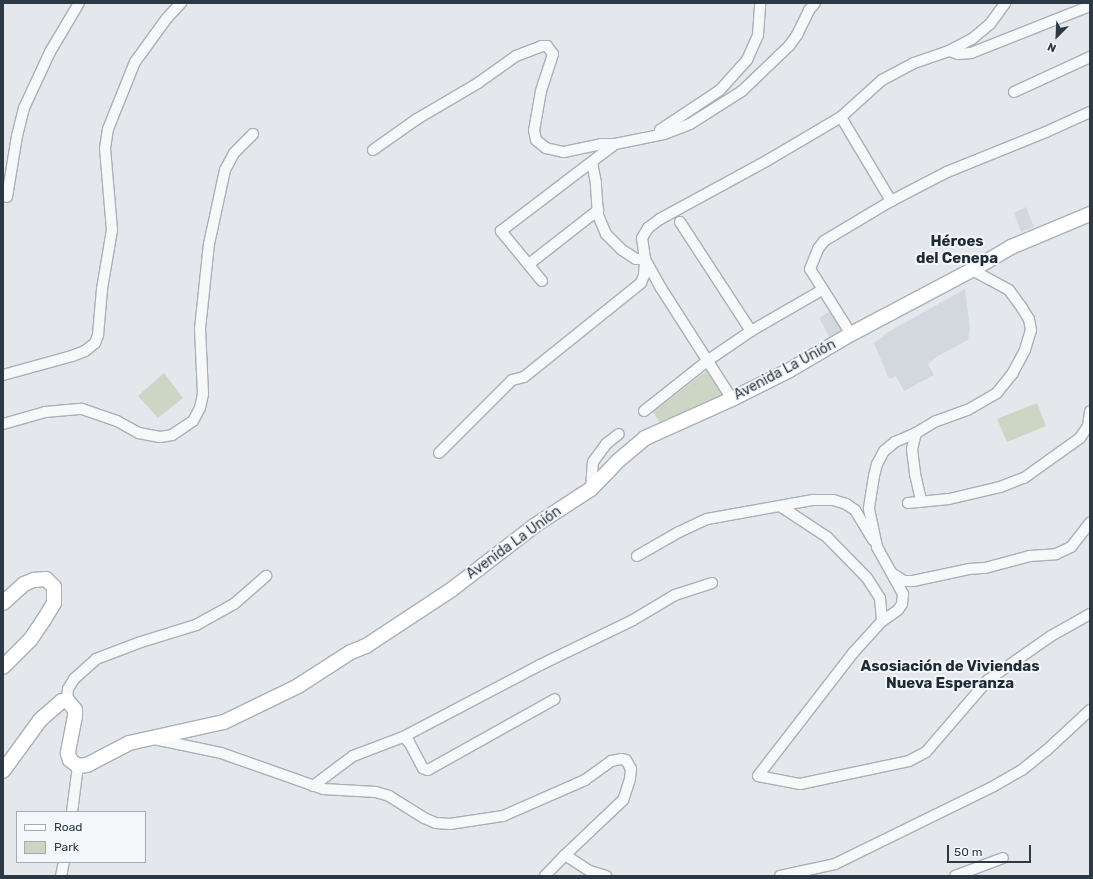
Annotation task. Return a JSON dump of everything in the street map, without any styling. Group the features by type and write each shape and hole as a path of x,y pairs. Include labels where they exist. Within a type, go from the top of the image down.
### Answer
{"main road":[{"name":"Avenida La Unión","path":"78,766 87,765 129,743 224,722 298,686 351,652 366,646 452,590 534,526 591,490 619,460 644,438 732,399 788,371 851,334 972,270 1011,247 1090,214"},
{"path":"3,603 24,584 34,580 46,579 54,587 54,603 45,618 30,640 3,667"},
{"path":"3,771 40,720 57,704 67,700 75,710 68,753 73,764 78,766"}],"street":[{"path":"7,197 24,108 50,52 79,3"},
{"path":"3,375 72,356 95,343 98,334 102,289 112,230 105,148 108,129 135,62 167,18 181,3"},
{"path":"648,138 684,116 720,90 747,60 758,35 760,3"},
{"path":"373,150 417,119 478,83 516,56 542,46 547,46 553,54 540,90 534,130 536,140 546,148 564,152 601,144 615,144 664,134 690,124 742,91 789,46 797,35 809,10 815,3"},
{"path":"439,453 512,380 524,377 641,283 644,275 642,238 648,228 660,219 768,160 841,117 882,80 914,63 949,52 972,39 990,24 1005,3"},
{"path":"949,52 958,54 971,53 1090,6"},
{"path":"1014,92 1090,58"},
{"path":"851,334 810,269 818,249 824,241 891,201 947,172 1046,132 1090,112"},
{"path":"841,117 891,201"},
{"path":"3,424 45,412 82,409 117,421 139,433 160,437 172,435 193,421 200,408 203,394 200,330 209,244 225,170 234,153 253,134"},
{"path":"542,281 501,230 592,163 615,144"},
{"path":"592,163 596,184 598,215 606,234 622,250 636,259 644,259"},
{"path":"529,264 598,210"},
{"path":"680,222 751,331"},
{"path":"644,259 732,399"},
{"path":"877,547 870,509 877,464 884,451 895,442 916,433 936,421 966,410 997,393 1013,373 1025,350 1031,330 1029,319 1022,308 1009,290 972,270"},
{"path":"644,411 707,361 751,331 822,290"},
{"path":"908,503 921,500 950,499 1000,487 1024,478 1080,438 1088,426 1090,411"},
{"path":"916,433 912,449 915,474 921,500"},
{"path":"591,490 593,462 606,444 619,434"},
{"path":"638,556 679,532 707,519 813,500 833,500 846,504 855,510 893,574 903,594 902,604 898,610 882,621 853,653 758,776 800,784 909,761 926,752 988,680 1051,636 1090,614"},
{"path":"780,506 827,537 867,578 880,598 882,621"},
{"path":"893,574 904,581 913,581 969,569 985,568 1030,556 1056,554 1071,548 1090,522"},
{"path":"67,700 68,689 74,679 87,665 141,642 196,625 234,604 266,576"},
{"path":"312,786 353,756 403,737 540,665 633,620 676,594 712,584"},
{"path":"403,737 409,742 423,768 428,770 555,699"},
{"path":"780,876 835,864 994,786 1022,770 1041,755 1090,710"},
{"path":"151,738 221,753 323,789 376,792 389,796 424,818 436,823 450,824 503,816 585,780 611,761 621,759 626,760 631,769 630,779 623,800 565,854 545,876"},
{"path":"72,811 78,766"},
{"path":"565,854 590,871 606,876"},
{"path":"956,876 1003,858"},
{"path":"61,876 64,863"}],"shaded area":[{"path":"1026,207 1034,227 1021,232 1014,213"},
{"path":"965,289 970,329 968,340 936,357 928,364 934,375 904,391 896,376 889,379 874,343 884,336 883,335"},
{"path":"832,310 844,332 831,340 819,318"}],"green space":[{"path":"709,369 727,398 661,424 653,412"},
{"path":"164,373 183,398 158,418 138,396"},
{"path":"1037,403 1046,426 1007,442 997,419"}],"district":[{"name":"Héroes del Cenepa","path":"957,250"},
{"name":"Asosiación de Viviendas Nueva Esperanza","path":"950,674"}]}
